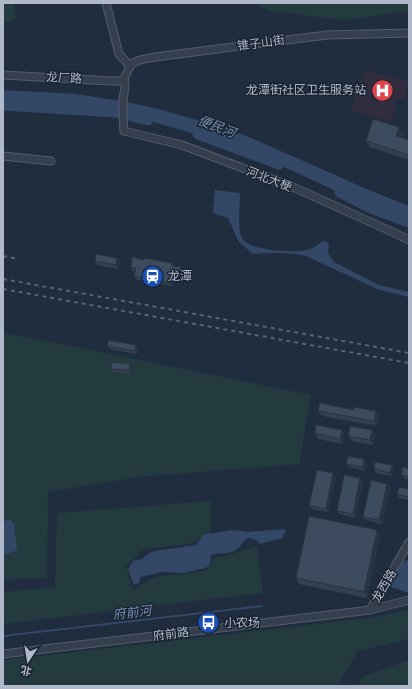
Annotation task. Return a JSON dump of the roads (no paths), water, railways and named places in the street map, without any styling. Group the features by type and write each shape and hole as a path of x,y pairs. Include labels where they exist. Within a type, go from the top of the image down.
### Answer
{"street":[{"path":"106,3 119,54 130,66 124,79"},
{"name":"锥子山街","path":"130,66 134,62 155,57 287,40 347,34 409,33"},
{"name":"龙厂路","path":"3,75 112,81 120,81 124,79"},
{"name":"河北大梗","path":"124,79 126,85 123,99 124,131 182,145 295,188 409,240"},
{"path":"3,156 51,161"},
{"name":"龙西路","path":"370,610 409,542"},
{"name":"府前路","path":"3,654 370,610 409,600"}],"water":[{"path":"3,90 76,94 127,102 162,110 214,125 249,137 409,206 409,221 351,198 280,165 209,138 126,114 106,110 41,104 3,103"},
{"path":"215,190 240,193 240,234 246,242 253,246 272,250 301,251 315,247 323,241 329,243 328,253 334,262 379,285 409,292 409,297 377,289 306,256 286,253 253,254 239,242 228,218 215,214 213,211"},
{"path":"10,520 14,523 17,549 14,552 3,554 3,521"},
{"path":"284,529 286,531 282,538 260,544 256,540 249,538 234,551 211,555 210,564 206,568 183,573 163,572 140,577 139,583 135,585 128,569 133,561 142,559 149,553 196,545 203,535 206,534 233,530 248,532"},
{"path":"409,560 409,592 388,586 403,561"}],"waterway":[{"name":"便民河","path":"3,105 116,112 148,120"},
{"name":"便民河","path":"198,134 279,164"},
{"name":"便民河","path":"340,192 371,208 409,222"},
{"name":"府前河","path":"3,636 262,606"}],"railway":[{"path":"3,256 18,259"},
{"path":"3,279 409,353"},
{"path":"3,289 409,363"}],"place":[{"name":"龙潭街社区卫生服务站","path":"382,90"},
{"name":"龙潭","path":"152,276"},
{"name":"小农场","path":"209,623"}]}
